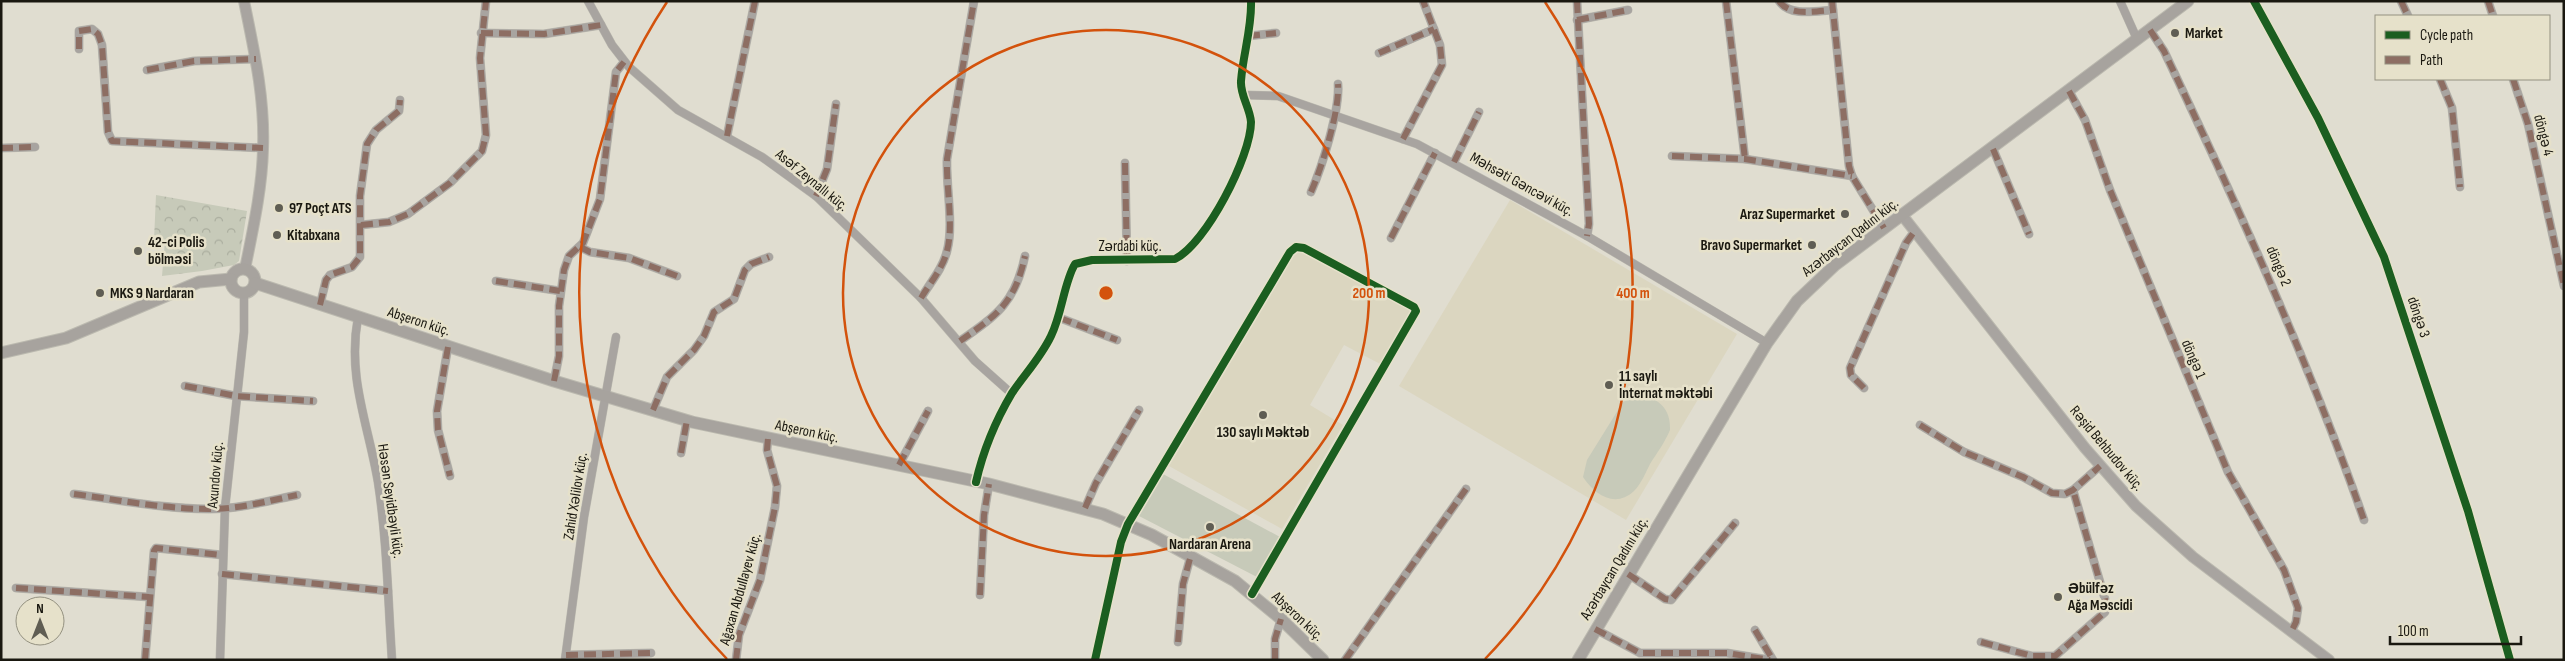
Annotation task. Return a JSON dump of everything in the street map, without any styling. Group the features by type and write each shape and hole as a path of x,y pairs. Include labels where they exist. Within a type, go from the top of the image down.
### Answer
{"main road":[{"name":"Azərbaycan Qadını küç.","path":"1578,660 1767,343 1797,301 1812,285 1884,228 1993,149 2188,1"},
{"path":"245,269 252,273 255,283 251,290 244,293 234,290 231,279 234,272 245,269"},
{"path":"1,353 74,335 199,282 231,279"},
{"name":"Abşeron küç.","path":"255,283 554,381 686,420 989,484 1085,508 1128,524 1191,555 1252,594 1323,660"}],"street":[{"path":"244,1 256,59 262,105 263,148 259,194 245,269"},
{"path":"361,225 389,222 408,214 450,183 482,151 486,125 481,82 481,33 486,1"},
{"name":"Asəf Zeynallı küç.","path":"588,1 624,62 678,110 762,156 816,196 921,298 960,341 975,361 1012,394"},
{"path":"727,136 755,1"},
{"path":"921,298 940,268 949,244 950,230 946,184 947,159 974,1"},
{"name":"Zərdabi küç.","path":"976,482 983,455 1012,394 1050,338 1060,318 1075,264 1086,260 1165,260 1181,256 1212,218 1230,187 1248,142 1250,115 1241,80 1251,1"},
{"path":"1403,138 1442,65 1443,56 1423,1"},
{"path":"1577,1 1590,224 1587,236"},
{"path":"1726,1 1744,159"},
{"path":"1779,1 1787,9 1794,11 1833,10"},
{"path":"1832,1 1845,151 1852,176 1884,228"},
{"path":"2120,1 2137,39"},
{"name":"döngə 3","path":"2254,1 2318,118 2384,257 2468,511 2510,660"},
{"path":"2400,1 2407,15"},
{"path":"2488,1 2493,15"},
{"path":"1577,20 1628,10"},
{"path":"481,33 544,34 601,25"},
{"path":"79,49 79,31 92,29 98,34 102,45 108,132 112,141 263,148"},
{"path":"1379,53 1434,29"},
{"name":"döngə 2","path":"2150,30 2164,51 2257,248 2333,430 2364,520"},
{"path":"1248,36 1276,33"},
{"path":"147,70 194,61 256,59"},
{"path":"554,381 559,356 560,291 566,261 580,247 586,237 600,199 616,72 624,62"},
{"path":"2440,80 2452,108 2460,187"},
{"name":"döngə 4","path":"2513,80 2528,124 2564,286"},
{"path":"1311,192 1320,170 1338,101 1338,84"},
{"name":"döngə 1","path":"2069,91 2085,120 2117,208 2228,472 2284,570 2298,608 2298,615 2291,632"},
{"name":"Məhsəti Gəncəvi küç.","path":"1244,95 1278,96 1403,138 1454,162 1587,236 1767,343"},
{"path":"320,305 326,280 357,262 361,247 360,196 367,144 376,130 399,111 400,100"},
{"path":"816,196 827,169 836,104"},
{"path":"1454,162 1479,112"},
{"path":"1,148 35,147"},
{"path":"1993,149 2029,234"},
{"path":"1391,238 1435,153"},
{"path":"1672,156 1744,159 1852,176"},
{"path":"1125,163 1127,261"},
{"name":"Rəşid Behbudov küç.","path":"1902,215 2100,466 2166,534 2329,660"},
{"path":"1864,388 1851,375 1850,368 1906,243 1914,232"},
{"path":"580,247 590,252 629,258 676,276"},
{"path":"1095,660 1115,565 1128,524 1285,261 1296,247 1304,248 1414,307 1416,311 1414,318 1252,594"},
{"path":"960,341 999,312 1016,290 1026,256"},
{"path":"652,410 667,377 694,350 704,336 714,312 734,299 744,270 751,264 769,257"},
{"path":"496,281 560,291"},
{"name":"Axundov küç.","path":"220,660 225,508 244,332 244,293"},
{"name":"Həsən Seyidbəyli küç.","path":"358,317 353,360 360,404 378,483 392,660"},
{"path":"1060,318 1117,340"},
{"name":"Zahid Xəlilov küç.","path":"565,657 584,517 607,396 616,336"},
{"path":"448,347 437,411 438,430 450,476"},
{"path":"185,386 236,396 313,401"},
{"path":"1085,508 1096,483 1139,410"},
{"path":"899,465 928,412"},
{"path":"680,453 686,420"},
{"path":"1920,425 1964,452 2014,473 2052,493 2065,494 2073,490 2100,466"},
{"name":"Ağaxan Abdullayev küç.","path":"736,660 738,635 760,580 775,507 777,486 767,450 768,438"},
{"path":"980,595 984,515 989,484"},
{"path":"1345,660 1466,489"},
{"path":"1981,642 2032,656 2056,658 2101,618 2106,606 2073,490"},
{"path":"74,494 182,508 225,508 297,495"},
{"path":"1628,574 1666,599 1671,600 1735,523"},
{"path":"145,660 148,597 156,548 222,555"},
{"path":"1178,642 1183,584 1191,555"},
{"path":"222,574 388,591"},
{"path":"16,588 148,597"},
{"path":"1275,660 1275,639 1281,619"},
{"path":"1595,629 1640,653 1727,653 1771,660"},
{"path":"1756,630 1771,660"},
{"path":"565,657 651,653"}],"shaded area":[{"path":"1510,200 1737,334 1626,520 1399,386"},
{"name":"130 saylı Məktəb","path":"1297,250 1413,312 1384,366 1344,345 1310,405 1343,425 1282,529 1169,466"}],"green space":[{"path":"156,195 247,211 239,261 234,265 162,276 165,241 154,240"},
{"path":"1639,395 1658,402 1666,410 1670,430 1634,491 1620,499 1605,497 1593,489 1583,477 1587,460 1623,402"},
{"name":"Nardaran Arena","path":"1163,474 1280,537 1257,577 1139,516"}],"marked path":[{"path":"361,225 389,222 408,214 450,183 482,151 486,135 480,58 486,1"},
{"path":"727,136 755,1"},
{"path":"921,298 943,263 949,241 950,218 947,159 974,1"},
{"path":"1403,139 1442,65 1440,45 1423,1"},
{"path":"1577,1 1589,224 1587,236"},
{"path":"1726,1 1745,159"},
{"path":"1779,1 1784,6 1796,11 1833,10"},
{"path":"1832,1 1849,166 1852,176 1884,228"},
{"path":"2401,1 2408,15"},
{"path":"2488,1 2493,15"},
{"path":"1577,20 1628,10"},
{"path":"481,33 544,34 601,25"},
{"path":"79,49 79,31 92,29 98,34 102,45 108,132 112,141 263,148"},
{"path":"1379,53 1434,29"},
{"path":"2150,30 2164,51 2270,283 2319,400 2364,520"},
{"path":"1248,36 1276,33"},
{"path":"147,70 194,61 256,59"},
{"path":"554,381 559,356 559,306 564,270 569,256 583,243 600,199 616,72 624,62"},
{"path":"2440,80 2452,108 2460,187"},
{"path":"2513,80 2528,124 2564,286"},
{"path":"1311,192 1325,154 1333,123 1338,84"},
{"path":"2069,91 2085,120 2110,190 2228,472 2284,570 2298,608 2296,622 2291,632"},
{"path":"320,305 326,280 330,275 352,267 360,257 360,196 367,144 376,130 399,111 400,100"},
{"path":"816,196 827,169 836,104"},
{"path":"1454,162 1479,112"},
{"path":"1,148 35,147"},
{"path":"1993,149 2029,234"},
{"path":"1391,238 1435,153"},
{"path":"1672,156 1745,159 1852,176"},
{"path":"1125,163 1127,261"},
{"path":"1864,388 1851,375 1850,368 1906,243 1914,232"},
{"path":"580,247 590,252 629,258 677,276"},
{"path":"960,341 994,315 1010,297 1021,272 1025,256"},
{"path":"653,410 667,377 694,350 704,336 714,312 734,299 745,270 751,264 769,257"},
{"path":"496,281 560,291"},
{"path":"1060,318 1117,340"},
{"path":"448,347 437,411 438,430 450,476"},
{"path":"185,386 236,396 313,401"},
{"path":"1085,508 1096,483 1139,410"},
{"path":"899,465 928,411"},
{"path":"681,453 687,420"},
{"path":"1920,425 1964,452 2023,477 2052,493 2065,494 2073,490 2100,466"},
{"path":"736,660 739,635 760,580 775,507 777,486 767,450 768,438"},
{"path":"980,595 984,515 989,484"},
{"path":"1345,660 1466,489"},
{"path":"1981,642 2032,656 2055,656 2105,612 2105,599 2073,490"},
{"path":"74,494 192,509 220,509 297,495"},
{"path":"1628,574 1665,599 1671,600 1735,523"},
{"path":"145,660 154,551 156,548 222,555"},
{"path":"1178,642 1183,584 1191,555"},
{"path":"222,574 388,591"},
{"path":"16,588 149,597"},
{"path":"1275,660 1275,639 1281,619"},
{"path":"1595,629 1640,653 1727,653 1770,660"},
{"path":"1755,630 1773,660"},
{"path":"566,655 651,653"}],"cycle path":[{"path":"976,482 986,447 1001,414 1012,393 1038,358 1051,336 1068,280 1075,264 1092,260 1175,259 1187,250 1200,236 1225,198 1243,156 1251,122 1241,86 1251,1"},
{"path":"2254,1 2318,118 2384,257 2468,511 2510,660"},
{"path":"1095,660 1121,542 1128,524 1290,252 1296,247 1304,248 1414,307 1416,311 1252,594"}],"place":[{"name":"Market","path":"2175,33"},
{"name":"97 Poçt ATS","path":"279,208"},
{"name":"Araz Supermarket","path":"1845,214"},
{"name":"Kitabxana","path":"277,235"},
{"name":"Bravo Supermarket","path":"1812,245"},
{"name":"42-ci Polis bölməsi","path":"138,251"},
{"name":"MKS 9 Nardaran","path":"100,293"},
{"name":"11 saylı İnternat məktəbi","path":"1609,385"},
{"name":"130 saylı Məktəb","path":"1263,415"},
{"name":"Nardaran Arena","path":"1210,527"},
{"name":"Əbülfəz Ağa Məscidi","path":"2058,597"}]}
